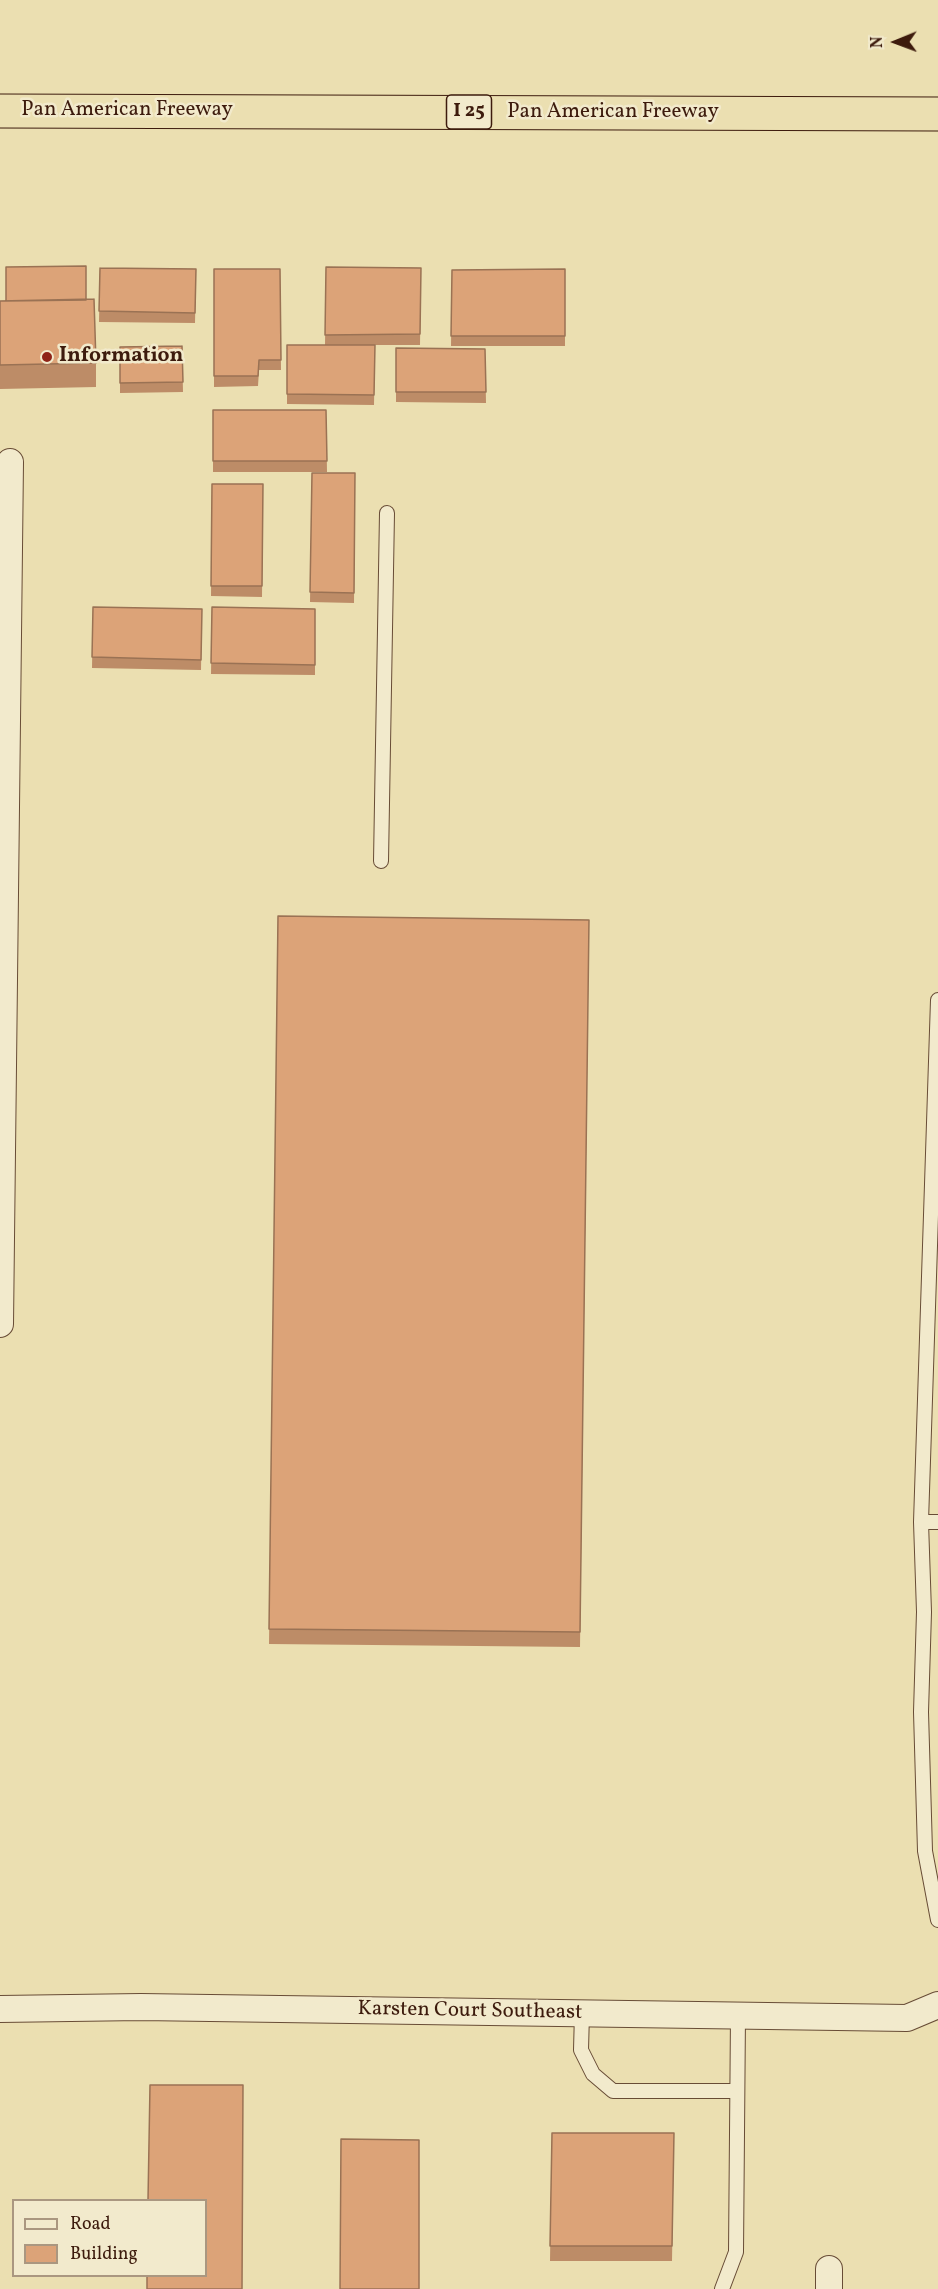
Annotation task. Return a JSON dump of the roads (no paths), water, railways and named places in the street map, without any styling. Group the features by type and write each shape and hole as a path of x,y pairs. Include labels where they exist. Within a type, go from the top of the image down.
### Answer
{"highway":[{"name":"Pan American Freeway","path":"0,111 938,114"}],"street":[{"path":"0,1324 10,462"},
{"name":"Karsten Court Southeast","path":"0,2010 141,2007 907,2018 938,2005"}],"lane":[{"path":"381,861 387,513"},
{"path":"938,1000 921,1522 924,1612 921,1712 931,1812 926,1851 938,1920"},
{"path":"921,1522 938,1522"},
{"path":"582,2013 581,2050 593,2074 613,2091 738,2091"},
{"path":"722,2289 736,2252 738,2015"}],"place":[{"name":"Information","path":"47,357"}]}
